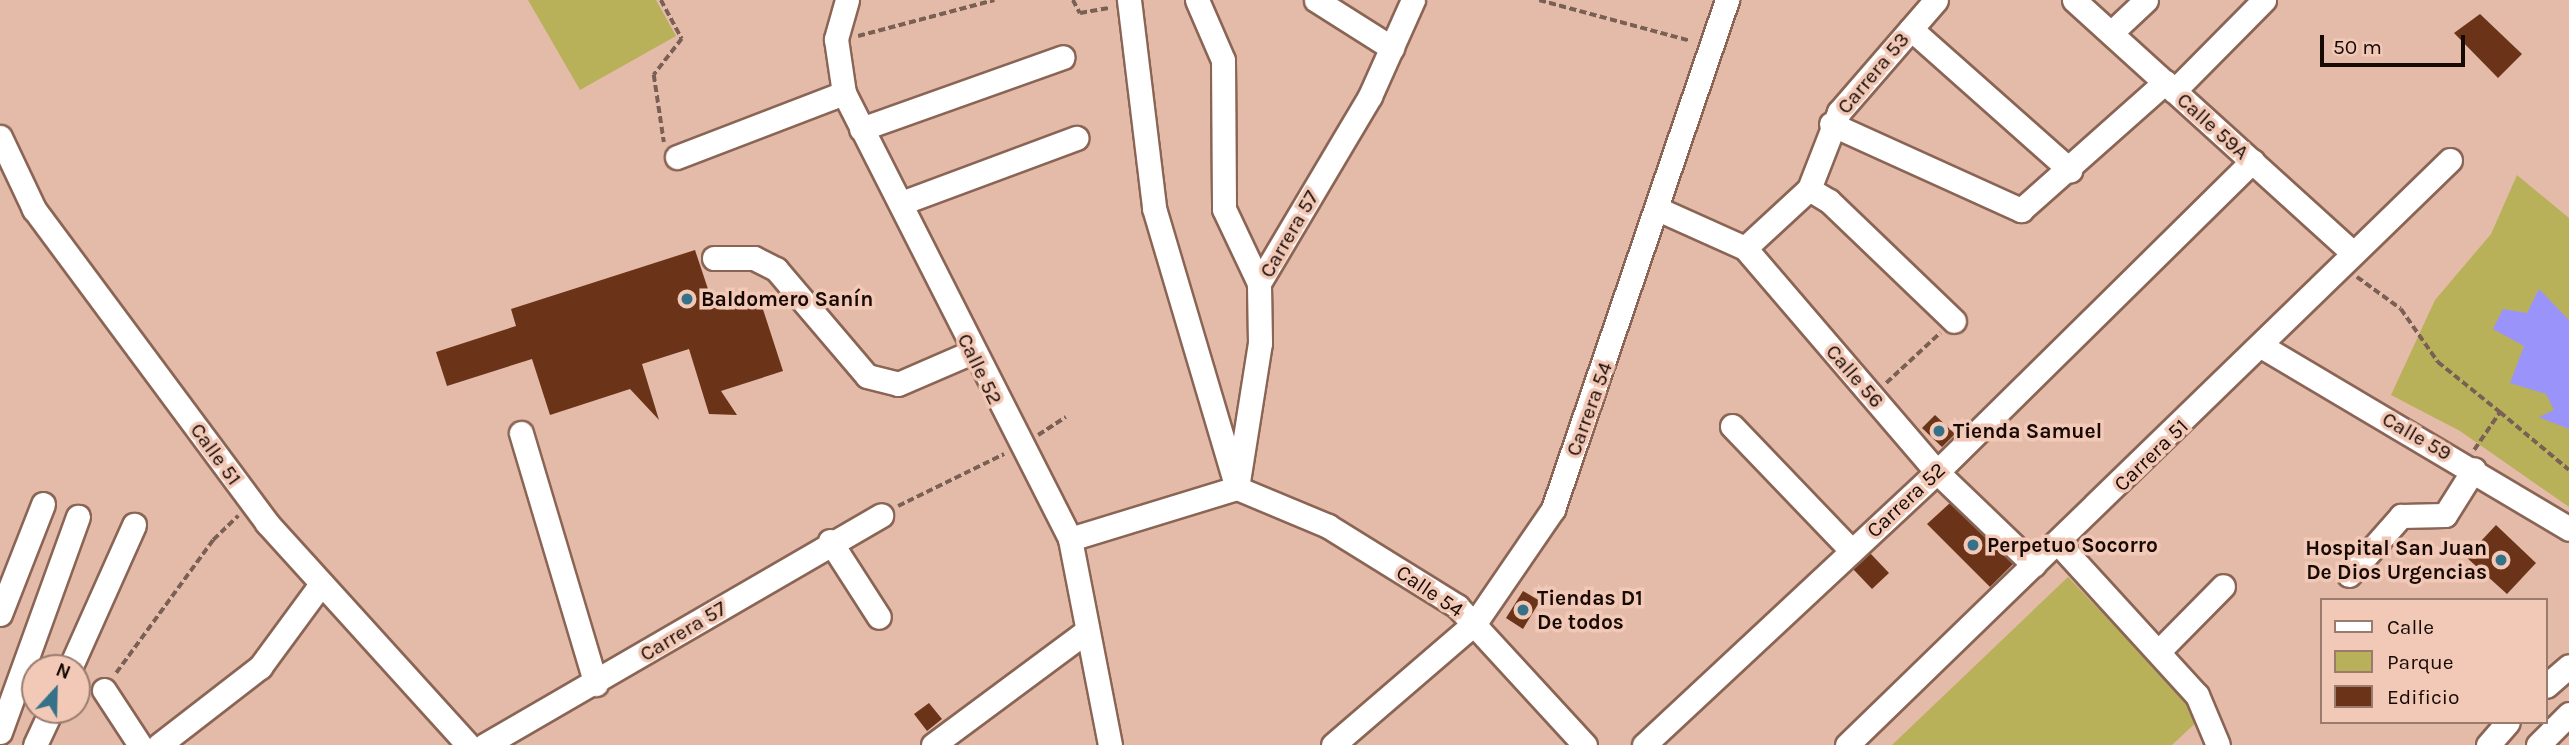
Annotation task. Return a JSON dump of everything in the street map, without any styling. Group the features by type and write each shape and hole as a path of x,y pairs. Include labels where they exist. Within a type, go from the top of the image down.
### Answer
{"street":[{"name":"Calle 52","path":"847,0 836,39 844,93 861,129 904,202 972,352 1019,447 1070,540 1084,633 1110,745"},
{"path":"1316,0 1392,48"},
{"name":"Carrera 57","path":"1237,488 1260,343 1259,283 1370,96 1413,0"},
{"name":"Carrera 54","path":"1333,745 1475,623 1553,509 1660,210 1727,0"},
{"name":"Carrera 53","path":"1745,248 1809,189 1831,124 1936,0"},
{"name":"Calle 59A","path":"2074,0 2252,161 2347,258"},
{"path":"2110,33 2146,0"},
{"path":"1831,124 2021,210 2169,87 2264,0"},
{"path":"1070,540 1237,488 1154,208 1128,2"},
{"path":"1203,4 1223,60 1224,209 1259,283"},
{"path":"1911,29 2070,170"},
{"path":"861,129 1063,58"},
{"path":"677,157 844,93"},
{"name":"Calle 51","path":"0,137 34,209 252,503 321,584 468,745"},
{"path":"904,202 1076,138"},
{"name":"Carrera 51","path":"1847,745 2263,348 2347,258 2450,160"},
{"name":"Carrera 52","path":"1644,745 1937,472 2252,161"},
{"path":"1809,189 1829,201 1954,321"},
{"name":"Calle 56","path":"1660,210 1745,248 1937,472 2034,565"},
{"path":"714,258 754,258 776,269 867,376 898,384 972,352"},
{"name":"Calle 59","path":"2263,348 2470,466 2569,529"},
{"path":"1732,426 1852,551"},
{"path":"521,433 596,684"},
{"path":"2349,575 2401,516 2445,515 2470,466"},
{"name":"Calle 54","path":"1237,488 1328,526 1475,623 1585,745"},
{"path":"0,614 43,504"},
{"name":"Carrera 57","path":"485,745 596,684 830,541 881,515"},
{"path":"0,732 78,517"},
{"path":"76,654 134,525"},
{"path":"830,541 879,617"},
{"path":"2058,543 2197,695 2218,745"},
{"path":"159,745 260,667 321,584"},
{"path":"2159,652 2223,586"},
{"path":"933,745 1084,633"},
{"path":"104,690 140,745"},
{"path":"2538,745 2569,714"},
{"path":"35,745 45,724"},
{"path":"2488,745 2506,724"}],"path":[{"path":"661,0 682,39 654,75 663,142 677,157"},
{"path":"836,39 902,28 994,0"},
{"path":"1073,0 1080,13 1128,2"},
{"path":"1539,0 1713,47"},
{"path":"2347,258 2401,309 2438,362 2569,470"},
{"path":"1872,396 1954,321"},
{"path":"2470,466 2500,412"},
{"path":"881,515 1019,447 1066,417"},
{"path":"104,690 213,540 252,503"}],"green space":[{"path":"528,0 656,0 676,36 580,90"},
{"path":"2517,175 2569,218 2569,507 2460,431 2391,395 2435,300 2491,234"},
{"path":"2068,577 2202,717 2172,745 1892,745"}],"shaded area":[{"path":"2539,289 2569,320 2569,429 2539,417 2554,410 2546,394 2510,383 2524,346 2493,329 2503,309 2527,313"}],"building":[{"path":"2480,14 2522,54 2498,78 2454,33"},
{"path":"695,250 714,307 758,294 783,371 721,391 737,415 709,414 689,349 642,364 659,420 630,389 550,415 532,359 447,386 436,352 516,326 511,309"},
{"name":"Tienda Samuel","path":"1935,415 1955,434 1942,447 1922,428"},
{"name":"Perpetuo Socorro","path":"1950,503 2013,564 1990,587 1927,524"},
{"name":"Hospital San Juan De Dios Urgencias","path":"2496,525 2536,563 2507,594 2466,557"},
{"path":"1870,553 1889,573 1872,589 1853,569"},
{"name":"Tiendas D1 De todos","path":"1523,591 1540,601 1523,629 1506,618"},
{"path":"929,703 942,719 927,731 914,714"}],"place":[{"name":"Baldomero Sanín","path":"687,299"},
{"name":"Tienda Samuel","path":"1939,431"},
{"name":"Perpetuo Socorro","path":"1973,545"},
{"name":"Hospital San Juan De Dios Urgencias","path":"2501,560"},
{"name":"Tiendas D1 De todos","path":"1523,610"}]}
